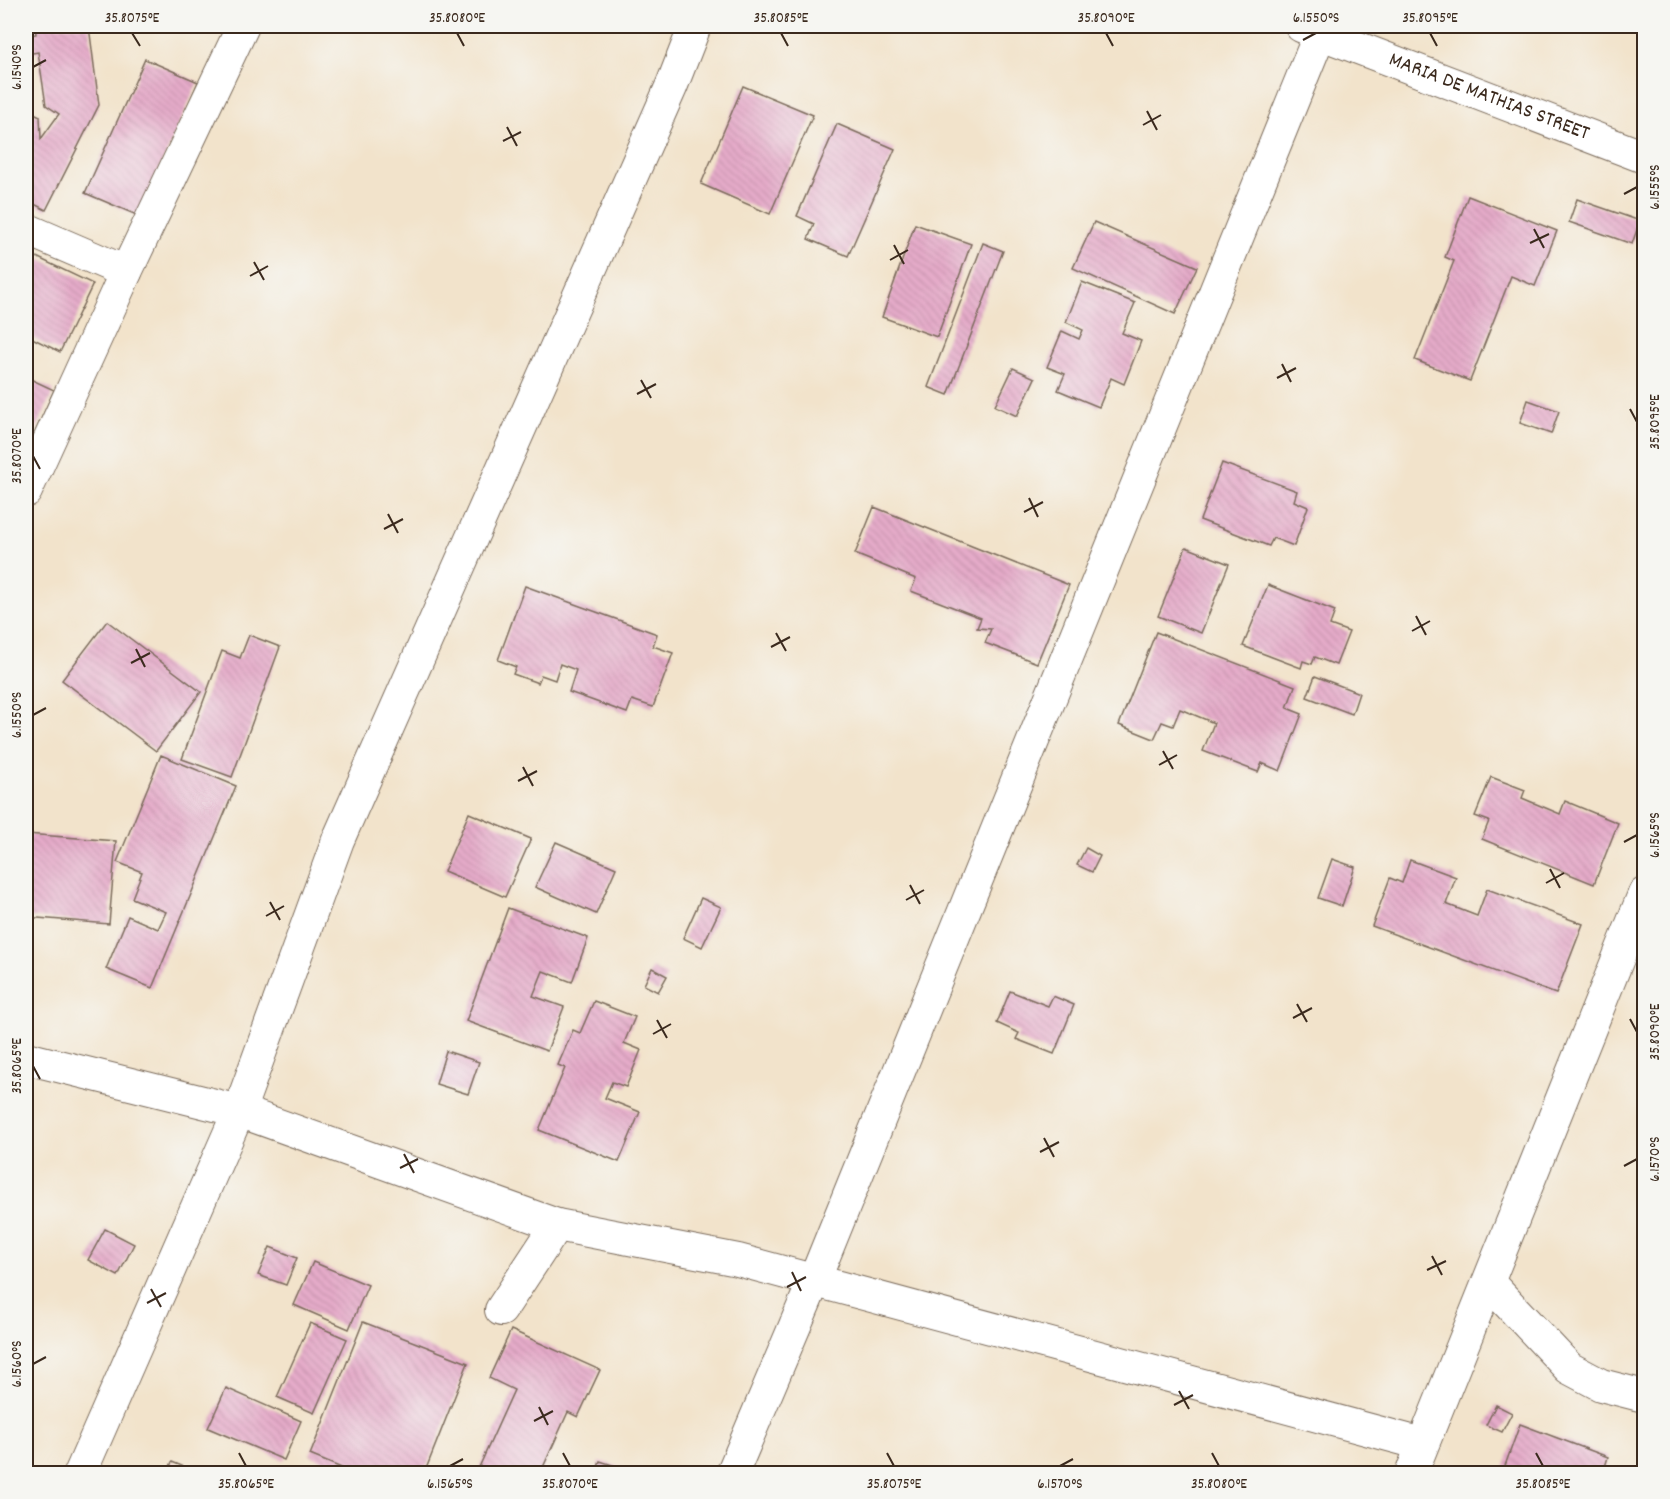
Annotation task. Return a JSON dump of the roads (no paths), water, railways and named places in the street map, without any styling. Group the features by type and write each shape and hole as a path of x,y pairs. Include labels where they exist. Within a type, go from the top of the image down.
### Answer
{"street":[{"path":"26,491 126,272 243,26"},
{"path":"80,1473 239,1111 338,840 672,85 695,26"},
{"path":"732,1473 814,1281 1314,28"},
{"name":"MARIA DE MATHIAS STREET","path":"1314,28 1644,157"},
{"path":"26,229 126,272"},
{"path":"1411,1473 1644,894"},
{"path":"26,1058 239,1111 557,1225 738,1260 1422,1444"},
{"path":"501,1310 557,1225"},
{"path":"1489,1283 1569,1368 1601,1385 1644,1396"}]}
